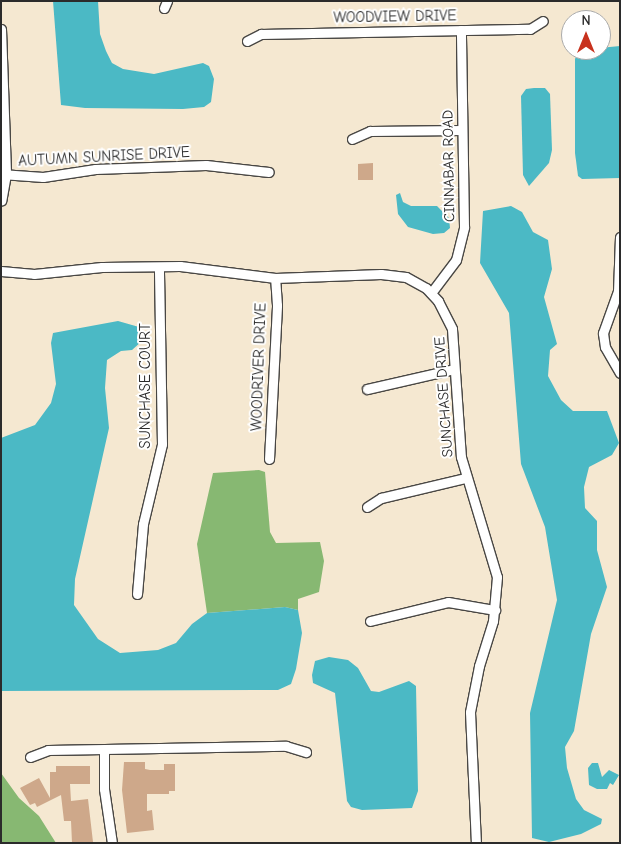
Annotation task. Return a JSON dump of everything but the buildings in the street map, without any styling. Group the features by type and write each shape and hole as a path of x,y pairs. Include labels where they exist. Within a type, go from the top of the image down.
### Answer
{"street":[{"name":"WOODVIEW DRIVE","path":"247,42 261,34 530,29 543,21"},
{"path":"1,30 4,174 1,201"},
{"name":"CINNABAR ROAD","path":"431,294 456,260 462,242 461,30"},
{"path":"352,139 370,130 462,130"},
{"name":"AUTUMN SUNRISE DRIVE","path":"4,174 43,176 95,169 206,165 269,172"},
{"path":"620,237 618,291 603,333 605,347 620,372"},
{"name":"SUNCHASE DRIVE","path":"1,271 34,274 102,267 159,267 212,269 274,278 381,274 406,277 431,294 452,329 460,457 465,478 494,562 498,594 470,712 476,843"},
{"name":"SUNCHASE COURT","path":"137,594 143,524 162,444 159,267"},
{"name":"WOODRIVER DRIVE","path":"270,459 277,306 274,278"},
{"path":"367,389 454,370"},
{"path":"367,507 381,498 465,478"},
{"path":"370,621 448,602 495,610"},
{"path":"30,757 48,750 286,746 306,752"},
{"path":"104,750 104,789 112,843"}],"green space":[{"path":"259,470 265,472 270,532 276,543 320,542 324,561 319,592 298,599 298,610 285,607 207,613 197,544 213,473"},
{"path":"1,773 19,798 39,816 56,843 1,843"}],"water":[{"path":"53,1 98,1 100,34 106,51 112,63 123,69 154,74 203,63 209,66 214,79 211,102 204,107 183,109 85,108 61,105"},
{"path":"620,46 620,178 582,179 578,176 575,153 575,60 611,60 611,47"},
{"path":"545,88 550,94 552,150 549,163 529,186 523,175 521,96 526,89"},
{"path":"400,193 403,202 411,206 437,206 449,218 450,228 444,233 433,234 408,227 398,214 396,195"},
{"path":"511,206 522,212 533,232 548,240 552,269 544,297 557,344 550,350 548,376 561,400 573,411 607,411 619,443 612,455 589,467 584,487 585,508 597,521 597,550 607,587 591,634 574,731 565,747 567,768 576,799 584,810 602,819 601,824 581,834 549,842 532,838 530,713 557,600 545,527 521,464 509,313 480,263 483,211"},
{"path":"118,321 139,327 142,341 132,350 121,351 107,360 105,388 109,428 75,579 74,605 98,639 120,653 158,650 176,643 192,624 207,613 285,607 298,610 302,633 296,669 291,684 278,690 1,691 1,438 35,425 51,403 56,384 51,343 53,333"},
{"path":"329,657 348,660 358,668 371,691 379,692 409,681 416,686 418,791 412,808 362,810 351,807 347,801 335,693 313,683 312,675 315,661"},
{"path":"592,763 598,763 602,777 609,770 619,775 613,785 610,783 607,789 597,789 589,785 588,768"}]}
